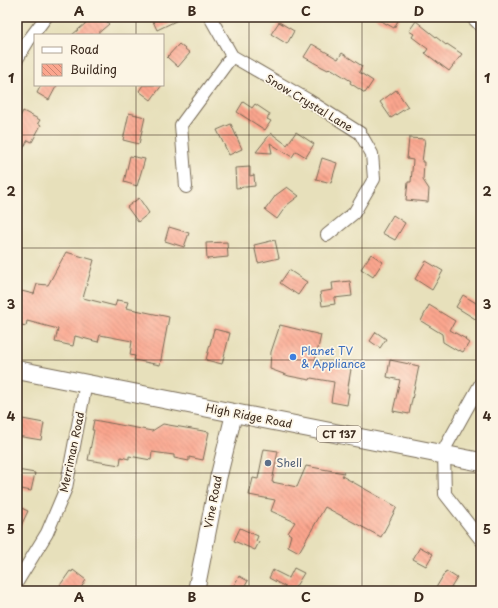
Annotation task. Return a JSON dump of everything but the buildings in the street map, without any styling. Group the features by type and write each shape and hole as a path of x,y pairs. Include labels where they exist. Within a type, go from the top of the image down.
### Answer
{"main road":[{"name":"High Ridge Road","path":"17,370 481,462"}],"street":[{"path":"17,59 28,40 46,17"},
{"path":"186,187 181,125 232,56 210,17"},
{"path":"472,17 481,26"},
{"name":"Snow Crystal Lane","path":"232,56 308,100 360,134 372,154 374,179 354,213 326,235"},
{"name":"Merriman Road","path":"17,582 47,533 66,488 86,383"},
{"path":"481,383 446,446 444,454 446,494 481,540"},
{"name":"Vine Road","path":"196,591 218,479 234,414"}],"place":[{"name":"Planet TV & Appliance","path":"293,357"},
{"name":"Shell","path":"268,463"}]}
